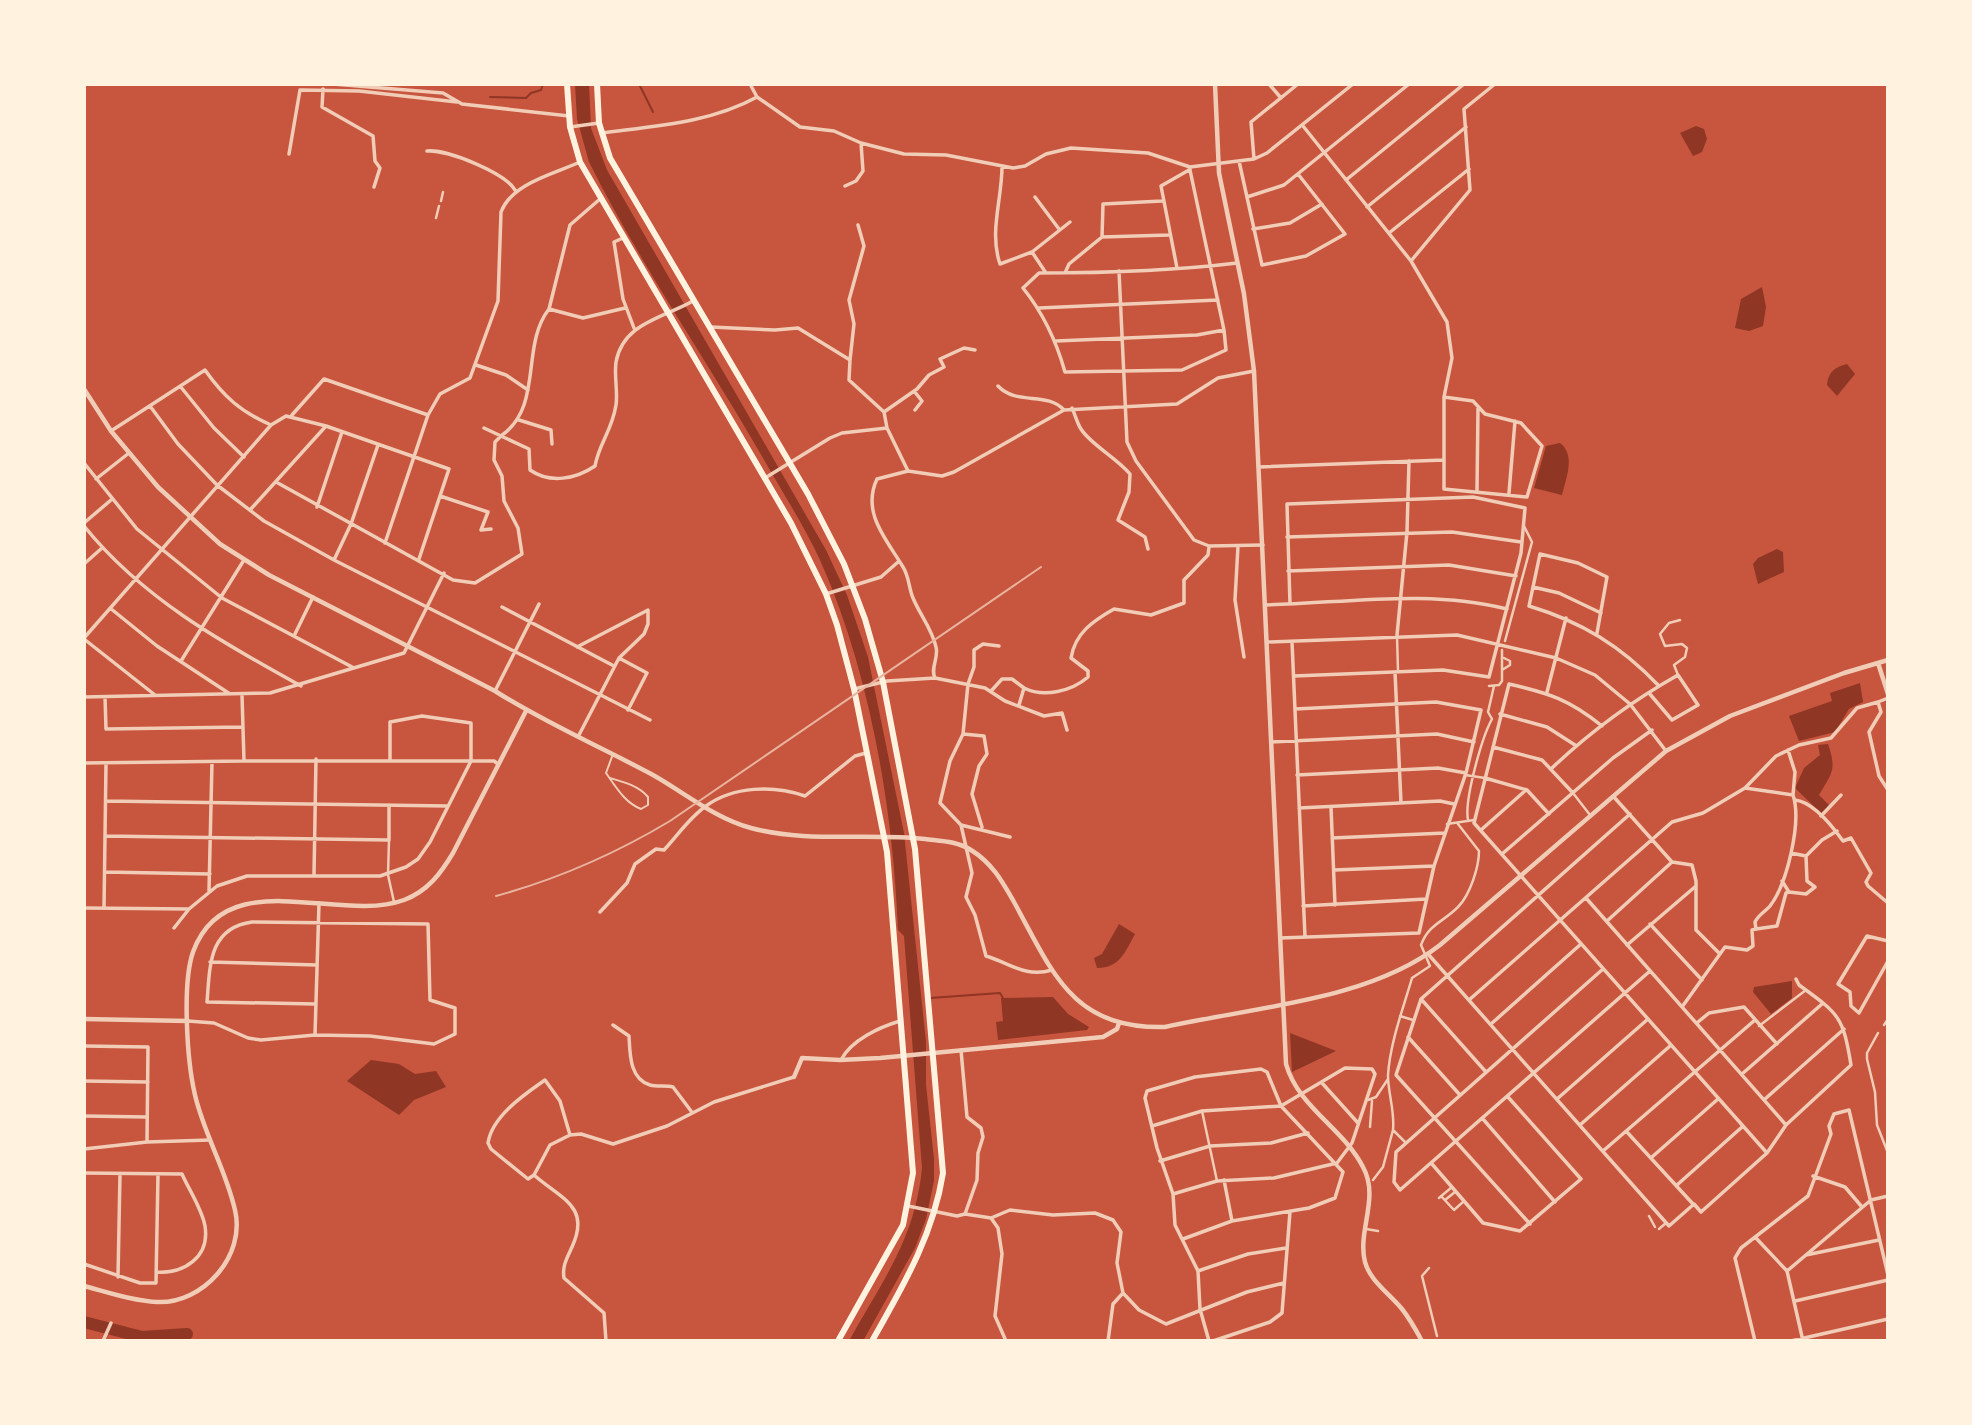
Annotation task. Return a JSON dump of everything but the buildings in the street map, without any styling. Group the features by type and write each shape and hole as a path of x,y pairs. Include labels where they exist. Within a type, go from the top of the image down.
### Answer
{"main road":[{"path":"567,84 570,127 580,162 765,478 826,594 855,689 891,889 913,1154 908,1206 894,1243 838,1341"},
{"path":"597,84 601,133 623,182 828,531 865,620 883,681 913,838 943,1173 935,1213 919,1258 872,1341"}],"street":[{"path":"333,84 443,93 457,102"},
{"path":"750,84 757,97 800,127 834,131 861,143 904,154 946,155 1019,168 1046,153 1071,148 1148,153 1190,169"},
{"path":"1215,84 1218,163 1254,371 1286,1064 1300,1095 1349,1147 1368,1180 1364,1256 1367,1268 1403,1311 1422,1341"},
{"path":"1269,84 1281,98"},
{"path":"1254,159 1251,122 1298,84"},
{"path":"1177,268 1161,186 1190,169 1254,159 1267,153 1353,84"},
{"path":"1247,197 1274,190 1298,174 1409,84"},
{"path":"1346,180 1464,84"},
{"path":"1411,261 1470,190 1464,109 1494,84"},
{"path":"323,89 322,107 373,136 375,160 380,168 374,187"},
{"path":"289,154 300,90 323,89 569,116"},
{"path":"601,133 689,121 730,109 757,97"},
{"path":"570,127 599,123"},
{"path":"1303,126 1411,261 1447,322 1452,358 1444,397 1444,489 1477,490 1527,497 1542,446 1521,423 1485,414 1472,401 1444,397"},
{"path":"1367,207 1465,127"},
{"path":"845,186 856,181 863,171 861,143"},
{"path":"427,151 475,163 511,183 516,191"},
{"path":"1239,161 1262,265 1306,256 1345,234 1298,174"},
{"path":"385,543 428,415 440,394 465,383 476,365 498,301 501,212 505,201 516,191 580,162"},
{"path":"1002,167 1001,198 995,222 999,264 1032,253 1070,222"},
{"path":"1388,233 1469,168"},
{"path":"1190,169 1211,266 1224,330 1226,350 1190,367 1066,373 1056,341 1039,308 1023,286 1039,273 1119,271 1211,266 1237,263"},
{"path":"441,201 443,191"},
{"path":"1035,197 1060,229"},
{"path":"276,482 453,580 475,583 522,554 518,528 505,506 502,476 494,460 495,442 519,419 528,390 541,319 549,309 570,225 600,199"},
{"path":"1102,237 1103,204 1163,201"},
{"path":"1253,230 1290,223 1322,204"},
{"path":"436,218 439,206"},
{"path":"858,225 864,246 849,300 854,324 849,380 884,412 887,428 908,471"},
{"path":"1065,273 1069,264 1102,237 1169,235"},
{"path":"623,238 614,242 626,307 634,328"},
{"path":"1032,253 1046,273"},
{"path":"1119,271 1127,442 1133,455 1188,535 1209,546 1263,545"},
{"path":"84,274 84,317"},
{"path":"1039,308 1218,300"},
{"path":"484,428 529,449 530,470 535,473 558,479 595,466 598,447 608,437 617,402 617,358 634,328 693,301"},
{"path":"549,309 583,318 626,307"},
{"path":"709,327 775,330 798,328 850,360"},
{"path":"1056,341 1197,335 1224,330"},
{"path":"884,412 914,391 929,375 944,368 940,359 964,348 975,350"},
{"path":"476,365 506,375 528,390"},
{"path":"111,431 205,370 229,402 252,418 271,425"},
{"path":"934,678 932,674 937,650 913,599 904,567 879,532 873,489 880,476 908,471 942,476 954,472 1064,410 1177,404 1226,375 1254,371"},
{"path":"157,696 84,639 271,425 292,415 324,379 428,415"},
{"path":"180,386 214,428 244,457"},
{"path":"998,386 1010,397 1055,403 1064,410"},
{"path":"84,388 111,431 189,518 244,560 495,691 526,711 579,735 728,820 769,832 883,835 964,846 991,865 1052,970 1074,998 1119,1023 1165,1027 1364,985 1402,970 1428,954 1667,751 1730,716 1888,660"},
{"path":"914,391 922,401 915,410"},
{"path":"150,406 178,444 217,485 250,510 334,560 650,720"},
{"path":"1477,490 1478,406"},
{"path":"1072,408 1082,432 1107,454 1119,460 1130,474 1129,492 1118,520 1145,537 1148,549"},
{"path":"292,415 449,469 419,559"},
{"path":"519,419 551,430 552,444"},
{"path":"1509,494 1515,421"},
{"path":"250,510 326,426"},
{"path":"765,478 842,433 887,428"},
{"path":"317,507 342,432"},
{"path":"334,560 351,524 378,445"},
{"path":"96,479 129,453"},
{"path":"1259,467 1444,460"},
{"path":"1401,803 1397,635 1407,532 1409,461"},
{"path":"84,463 111,500 160,551 222,598 356,669"},
{"path":"440,496 488,512 481,530 491,529"},
{"path":"1290,604 1287,504 1473,497 1524,506 1516,576 1489,677 1443,670 1294,676"},
{"path":"111,500 84,524 102,548 135,579 202,630 301,686"},
{"path":"1505,641 1531,549 1531,540 1522,523"},
{"path":"1287,537 1407,532 1478,534 1521,542"},
{"path":"991,691 1002,679 1008,678 1032,692 1049,692 1081,683 1088,677 1088,671 1071,657 1074,642 1082,632 1114,609 1151,615 1184,603 1184,580 1208,555 1209,546"},
{"path":"1238,546 1235,605 1244,657"},
{"path":"84,564 102,548"},
{"path":"1597,633 1607,577 1578,563 1540,554 1529,606 1566,618 1597,633 1633,659 1659,686"},
{"path":"181,661 244,560"},
{"path":"826,594 886,574 898,562"},
{"path":"1288,571 1404,565 1469,567 1516,576"},
{"path":"84,697 270,693 301,686 404,653 444,573"},
{"path":"1533,587 1559,593 1601,613"},
{"path":"294,636 313,597"},
{"path":"1264,605 1459,599 1507,609"},
{"path":"495,691 539,604"},
{"path":"502,607 614,666"},
{"path":"110,608 232,695"},
{"path":"578,647 648,610 648,624 644,634 619,658 579,735"},
{"path":"1547,692 1566,618"},
{"path":"1649,693 1672,720 1697,707 1674,665 1685,657 1686,648 1682,644 1665,646 1660,634 1669,623 1681,620"},
{"path":"1267,642 1397,635 1457,635 1556,658 1595,675 1630,704 1667,751"},
{"path":"1292,641 1305,937"},
{"path":"999,646 983,644 974,650 974,667 968,684 963,734 950,761 947,784 940,796 941,807 961,825 972,873 966,897 975,915 986,956 998,958 1017,971 1042,973 1052,970"},
{"path":"1468,820 1466,808 1485,729 1492,719 1488,712 1491,686 1501,684 1502,650"},
{"path":"619,658 647,673 628,710"},
{"path":"1502,670 1510,665 1508,659 1503,658"},
{"path":"1469,1000 1672,822 1703,813 1745,788 1776,756 1831,738 1857,708 1888,696 1878,663"},
{"path":"1552,768 1630,704 1678,675"},
{"path":"855,689 883,681 934,678 968,684 991,691 1005,701 1044,716 1062,713 1067,730"},
{"path":"1602,726 1576,705 1547,692 1509,684 1474,820 1519,876 1768,1153"},
{"path":"1019,705 1024,688"},
{"path":"242,695 244,761"},
{"path":"105,697 106,729 243,727"},
{"path":"1280,938 1419,933 1434,866 1465,774 1481,710 1436,702 1295,709"},
{"path":"1878,702 1881,712 1869,732 1879,776 1888,790"},
{"path":"84,1286 157,1302 191,1295 214,1279 230,1258 236,1213 191,1077 188,1021 190,961 203,932 216,918 234,908 258,902 394,902 427,887 440,875 526,711"},
{"path":"1500,714 1547,727 1576,746"},
{"path":"174,928 188,909 209,891 247,876 388,875 418,859 471,761 471,723 422,716 390,722 390,760"},
{"path":"1502,854 1613,758 1652,730"},
{"path":"963,734 984,736 987,748 973,787 982,827"},
{"path":"1271,742 1437,734 1474,742"},
{"path":"1493,747 1542,760 1552,768 1591,815"},
{"path":"1756,929 1758,916 1770,905 1782,881 1791,852 1795,772 1788,750"},
{"path":"600,912 627,883 635,864 656,849 664,850 705,806 731,793 769,789 805,796 855,756 867,752"},
{"path":"84,764 316,759 494,761 498,764"},
{"path":"314,875 316,759"},
{"path":"209,891 212,762"},
{"path":"104,908 106,764"},
{"path":"1297,775 1438,768 1527,790 1549,814"},
{"path":"1745,788 1801,801 1837,831 1843,841 1851,838 1871,873 1866,882 1868,886 1888,903"},
{"path":"1481,830 1527,790"},
{"path":"1821,817 1841,795"},
{"path":"1613,796 1672,862 1692,865 1696,886 1696,930 1720,954"},
{"path":"106,801 448,806"},
{"path":"1299,808 1440,801 1454,804"},
{"path":"389,805 388,875 394,902"},
{"path":"1331,807 1335,905"},
{"path":"1530,1224 1396,1075 1421,999 1630,814"},
{"path":"1447,824 1474,820"},
{"path":"1373,1180 1383,1167 1393,1130 1388,1079 1400,1016 1412,978 1430,967 1421,945 1428,934 1427,931 1464,900 1476,872 1479,851 1458,824"},
{"path":"961,825 982,827 1010,836"},
{"path":"1789,892 1806,894 1815,887 1807,881 1806,856 1822,839 1837,831"},
{"path":"1332,838 1445,833"},
{"path":"105,836 388,840"},
{"path":"1791,852 1806,856"},
{"path":"1607,921 1672,862"},
{"path":"1334,870 1434,866"},
{"path":"105,872 209,874"},
{"path":"1782,881 1789,892"},
{"path":"1627,945 1696,886"},
{"path":"1682,1007 1725,947 1747,950 1753,946 1752,930 1777,926 1786,893 1789,892"},
{"path":"1586,898 1786,1125"},
{"path":"1303,906 1426,899"},
{"path":"315,1035 319,903"},
{"path":"84,908 188,909"},
{"path":"84,1020 214,1023 248,1038 370,1036 434,1044 455,1034 455,1008 430,1000 428,923 318,922 240,925 219,939 212,951 207,1002 316,1004"},
{"path":"1650,923 1702,980"},
{"path":"1888,941 1867,936 1838,984 1850,992 1851,1006 1859,1013 1888,961"},
{"path":"1491,1024 1581,944"},
{"path":"1428,954 1669,1226 1694,1204"},
{"path":"210,962 317,965"},
{"path":"1603,969 1396,1152 1394,1182 1400,1190 1650,971"},
{"path":"1626,1131 1701,1212 1768,1153 1786,1125 1852,1065 1845,1028 1835,1013 1796,979"},
{"path":"1759,1026 1806,990"},
{"path":"1421,999 1486,1072"},
{"path":"1742,1074 1822,1004"},
{"path":"1697,1022 1709,1013 1744,1007 1777,1044"},
{"path":"1400,1016 1413,1020"},
{"path":"1557,1099 1648,1019"},
{"path":"1884,1025 1888,1019"},
{"path":"1603,1151 1755,1020"},
{"path":"841,1060 846,1051 882,1026 902,1021"},
{"path":"570,1135 560,1101 545,1080 518,1098 494,1129 488,1143 491,1149 528,1179 534,1175 550,1145 570,1135 581,1134 613,1144 667,1126 691,1111 794,1077 802,1058 841,1060 1103,1037 1117,1029 1119,1023"},
{"path":"613,1025 629,1036 629,1057 638,1076 650,1085 673,1087 691,1111"},
{"path":"1765,1099 1845,1028"},
{"path":"1878,1033 1867,1053 1867,1059 1877,1125 1888,1153"},
{"path":"1408,1037 1460,1095"},
{"path":"1580,1125 1671,1045"},
{"path":"84,1046 148,1046 147,1142"},
{"path":"960,1049 967,1117 981,1129 983,1137 978,1153 977,1180 965,1214"},
{"path":"1391,1063 1399,1068"},
{"path":"1152,1126 1202,1111 1281,1106 1345,1068 1372,1069 1375,1074 1369,1100 1349,1147 1337,1163 1273,1178 1217,1181 1172,1194"},
{"path":"1390,1068 1399,1068"},
{"path":"1183,1239 1257,1214 1290,1212 1333,1201 1343,1172 1281,1106 1267,1072 1261,1069 1195,1077 1147,1091 1145,1098 1160,1161 1172,1194 1171,1213 1183,1239 1198,1271 1200,1309 1211,1341 1280,1316 1290,1212"},
{"path":"1370,1127 1369,1100 1388,1079"},
{"path":"84,1081 148,1082"},
{"path":"1322,1083 1358,1123"},
{"path":"1432,1164 1483,1223 1520,1231 1555,1202 1581,1179 1508,1097"},
{"path":"1652,1157 1718,1099"},
{"path":"1755,1341 1735,1258 1741,1248 1808,1196 1813,1176 1831,1134 1829,1126 1834,1114 1849,1110 1888,1277 1794,1301"},
{"path":"1202,1111 1217,1181"},
{"path":"84,1116 148,1117"},
{"path":"1483,1119 1555,1202"},
{"path":"1677,1185 1742,1127"},
{"path":"1393,1130 1406,1143"},
{"path":"1160,1161 1210,1146 1271,1143 1308,1133"},
{"path":"84,1149 147,1142 210,1140"},
{"path":"84,1173 182,1174 205,1228 195,1261 183,1269 156,1272"},
{"path":"118,1277 120,1173"},
{"path":"84,1264 118,1277 156,1283 158,1174"},
{"path":"534,1175 578,1213 577,1237 562,1269 564,1278 604,1313 606,1341"},
{"path":"1813,1176 1845,1187 1863,1207"},
{"path":"1224,1181 1233,1221"},
{"path":"1452,1187 1440,1197 1454,1210 1464,1202"},
{"path":"1445,1200 1455,1192"},
{"path":"1787,1271 1871,1200 1888,1196"},
{"path":"908,1206 951,1216 965,1214 991,1219 1010,1210 1053,1215 1104,1215 1113,1220 1121,1232 1118,1263 1123,1293 1139,1310 1166,1324 1257,1289 1284,1283"},
{"path":"1681,1215 1685,1221"},
{"path":"1650,1216 1655,1227"},
{"path":"991,1219 998,1228 1002,1254 995,1316 1006,1341"},
{"path":"1659,1229 1666,1223"},
{"path":"1366,1229 1378,1231"},
{"path":"1755,1237 1787,1271 1803,1339"},
{"path":"1806,1255 1879,1240"},
{"path":"1198,1271 1248,1254 1286,1248"},
{"path":"1429,1268 1422,1276 1437,1336"},
{"path":"1108,1341 1113,1304 1123,1293"},
{"path":"1791,1341 1888,1319"},
{"path":"103,1341 111,1323"}],"lane":[{"path":"610,778 626,782 645,792 648,805 635,807 610,778 606,770 613,754"}],"shaded area":[{"path":"575,84 589,84 591,128 607,170 826,550 847,595 868,657 904,833 926,1042 926,1085 934,1181 926,1219 915,1248 863,1341 849,1341 905,1239 918,1194 922,1168 904,936 898,930 891,836 876,741 853,648 820,560 749,433 632,241 589,162 577,119"},
{"path":"1696,126 1704,129 1707,139 1702,152 1693,156 1680,133"},
{"path":"1762,287 1766,307 1763,326 1749,331 1735,328 1741,299"},
{"path":"1847,364 1855,374 1837,396 1827,385 1828,380 1833,371"},
{"path":"1560,443 1569,460 1562,495 1534,488 1546,446"},
{"path":"1777,549 1783,552 1784,572 1758,584 1753,564 1758,558"},
{"path":"1860,683 1863,702 1849,709 1835,732 1799,741 1789,716 1832,701 1830,693"},
{"path":"1828,744 1833,766 1819,795 1829,805 1822,814 1795,788 1804,768 1820,755 1818,745"},
{"path":"1119,924 1135,934 1125,953 1116,962 1097,968 1094,958 1102,954"},
{"path":"1792,981 1792,998 1771,1014 1753,992 1754,987"},
{"path":"1053,997 1068,1014 1089,1027 1087,1030 998,1040 996,1022 1003,1021 1001,998"},
{"path":"1290,1033 1336,1051 1292,1072"},
{"path":"371,1060 399,1064 415,1074 436,1071 446,1087 414,1100 399,1115 347,1081"}],"waterway":[{"path":"490,97 526,98 541,90 543,84"},
{"path":"639,84 653,112"},
{"path":"930,998 1000,993 1003,998"},
{"path":"84,1322 142,1337 187,1334"}],"railway":[{"path":"496,896 586,865 670,821 1041,567"}]}
